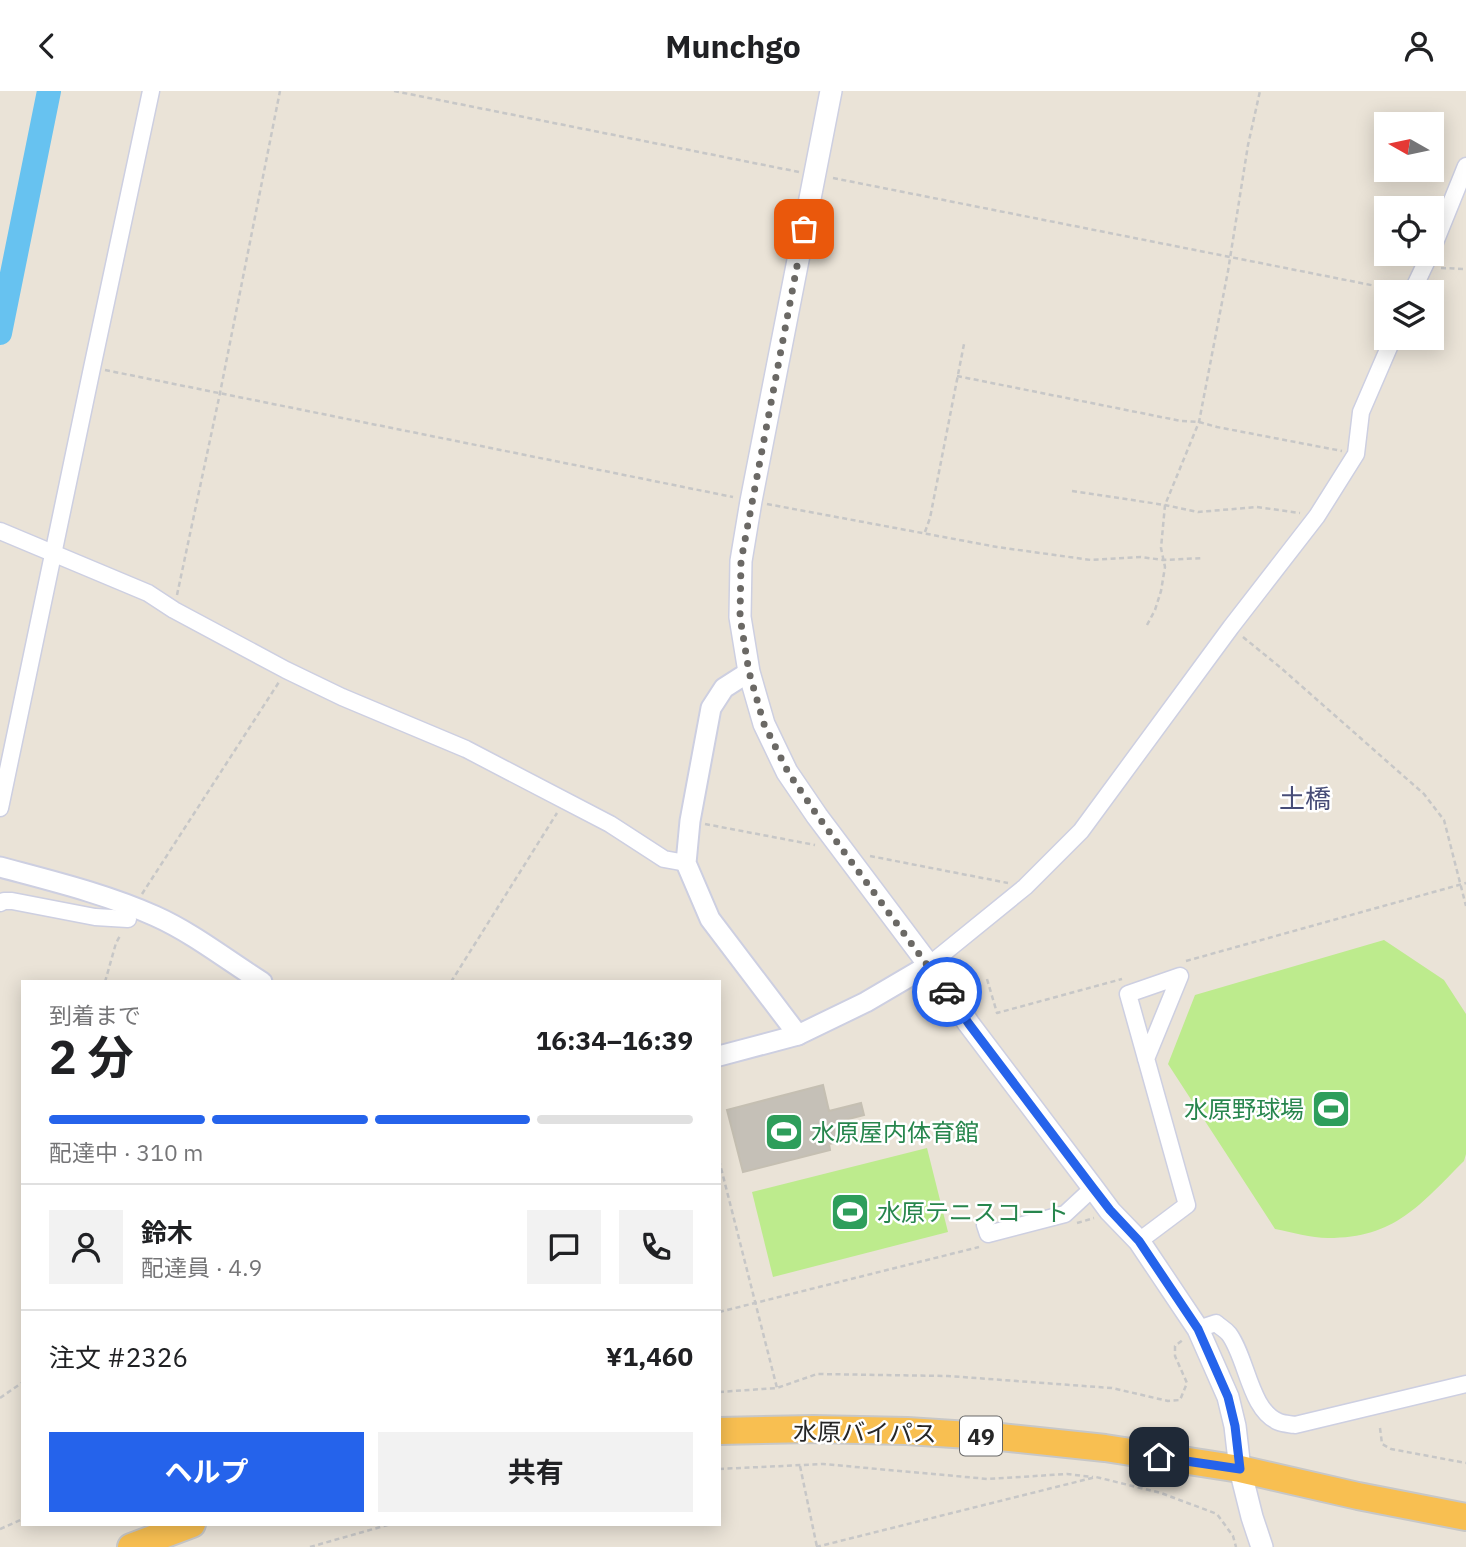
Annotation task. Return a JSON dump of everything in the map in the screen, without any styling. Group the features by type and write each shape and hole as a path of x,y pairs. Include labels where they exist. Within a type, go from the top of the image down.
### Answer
{"highway":[{"name":"水原バイパス","path":"721,1431 907,1431 1105,1448 1240,1469 1466,1517"},
{"path":"131,1547 185,1526"}],"main road":[{"path":"831,91 741,561 740,617 749,672 764,724 788,772 817,815 929,965 969,1024 1110,1210 1139,1241 1198,1329 1228,1397 1235,1426 1240,1469 1262,1547"}],"street":[{"path":"0,808 50,551 151,91"},
{"path":"1444,220 1466,166"},
{"path":"721,1055 798,1035 866,1002 929,965 1025,887 1081,831 1231,627 1317,516 1356,454 1361,412 1387,350"},
{"path":"0,531 148,593 174,610 286,670 342,697 466,749 610,824 664,859 686,863"},
{"path":"749,672 724,688 710,708 690,821 686,863 710,919 798,1035"},
{"path":"0,867 81,888 131,913"},
{"path":"0,903 12,901 95,917 131,913 155,916 259,980"},
{"path":"1139,1241 1187,1205 1146,1059 1128,994 1180,976 1146,1059"},
{"path":"985,1225 988,1234 1065,1214 1093,1188"},
{"path":"1198,1329 1216,1324 1227,1332 1239,1352 1260,1406 1281,1424 1295,1425 1466,1384"}],"path":[{"path":"174,610 280,91"},
{"path":"394,91 1374,285"},
{"path":"1147,625 1161,591 1165,567 1161,548 1165,505 1199,422 1260,91"},
{"path":"1444,262 1466,269"},
{"path":"925,532 964,344"},
{"path":"92,368 751,501 998,547 1091,559 1203,558"},
{"path":"957,376 1356,454"},
{"path":"1072,491 1198,512 1256,507 1317,516"},
{"path":"1231,627 1424,794 1444,820 1466,906"},
{"path":"106,980 116,943 131,913 286,670"},
{"path":"452,980 564,801"},
{"path":"1184,962 1466,883"},
{"path":"987,979 998,1013 1131,977"},
{"path":"721,1168 777,1388"},
{"path":"1076,1223 1110,1210"},
{"path":"721,1312 981,1247"},
{"path":"721,1392 777,1388 817,1374 948,1375 1112,1388 1168,1401 1181,1400 1187,1383 1175,1356 1175,1346 1198,1329"},
{"path":"0,1398 21,1383"},
{"path":"1380,1428 1382,1444 1391,1449 1466,1463"},
{"path":"721,1469 823,1464 988,1479 1067,1473 1096,1477 1161,1493 1217,1514 1233,1536 1236,1547"},
{"path":"800,1465 817,1547 1096,1477"},
{"path":"0,1529 21,1520"},
{"path":"310,1547 384,1526"}],"green space":[{"name":"水原野球場","path":"1384,940 1444,980 1466,1014 1464,1161 1434,1192 1405,1216 1371,1232 1328,1238 1275,1229 1168,1064 1195,995"},
{"name":"水原テニスコート","path":"927,1148 948,1232 773,1277 752,1192"}],"building":[{"name":"水原屋内体育館","path":"823,1085 829,1111 861,1103 864,1115 833,1123 838,1142 829,1144 830,1150 743,1172 727,1110"}],"waterway":[{"path":"0,333 49,91"}],"way so far":[{"path":"804,229 741,561 740,617 749,672 764,724 788,772 947,992"}],"place":[{"name":"水原野球場","path":"1331,1109"},
{"name":"水原屋内体育館","path":"784,1132"},
{"name":"水原テニスコート","path":"850,1212"}],"district":[{"name":"土橋","path":"1305,798"}],"route":[{"path":"947,992 1093,1188 1139,1241 1198,1329 1228,1397 1235,1426 1240,1469 1159,1457"}]}
